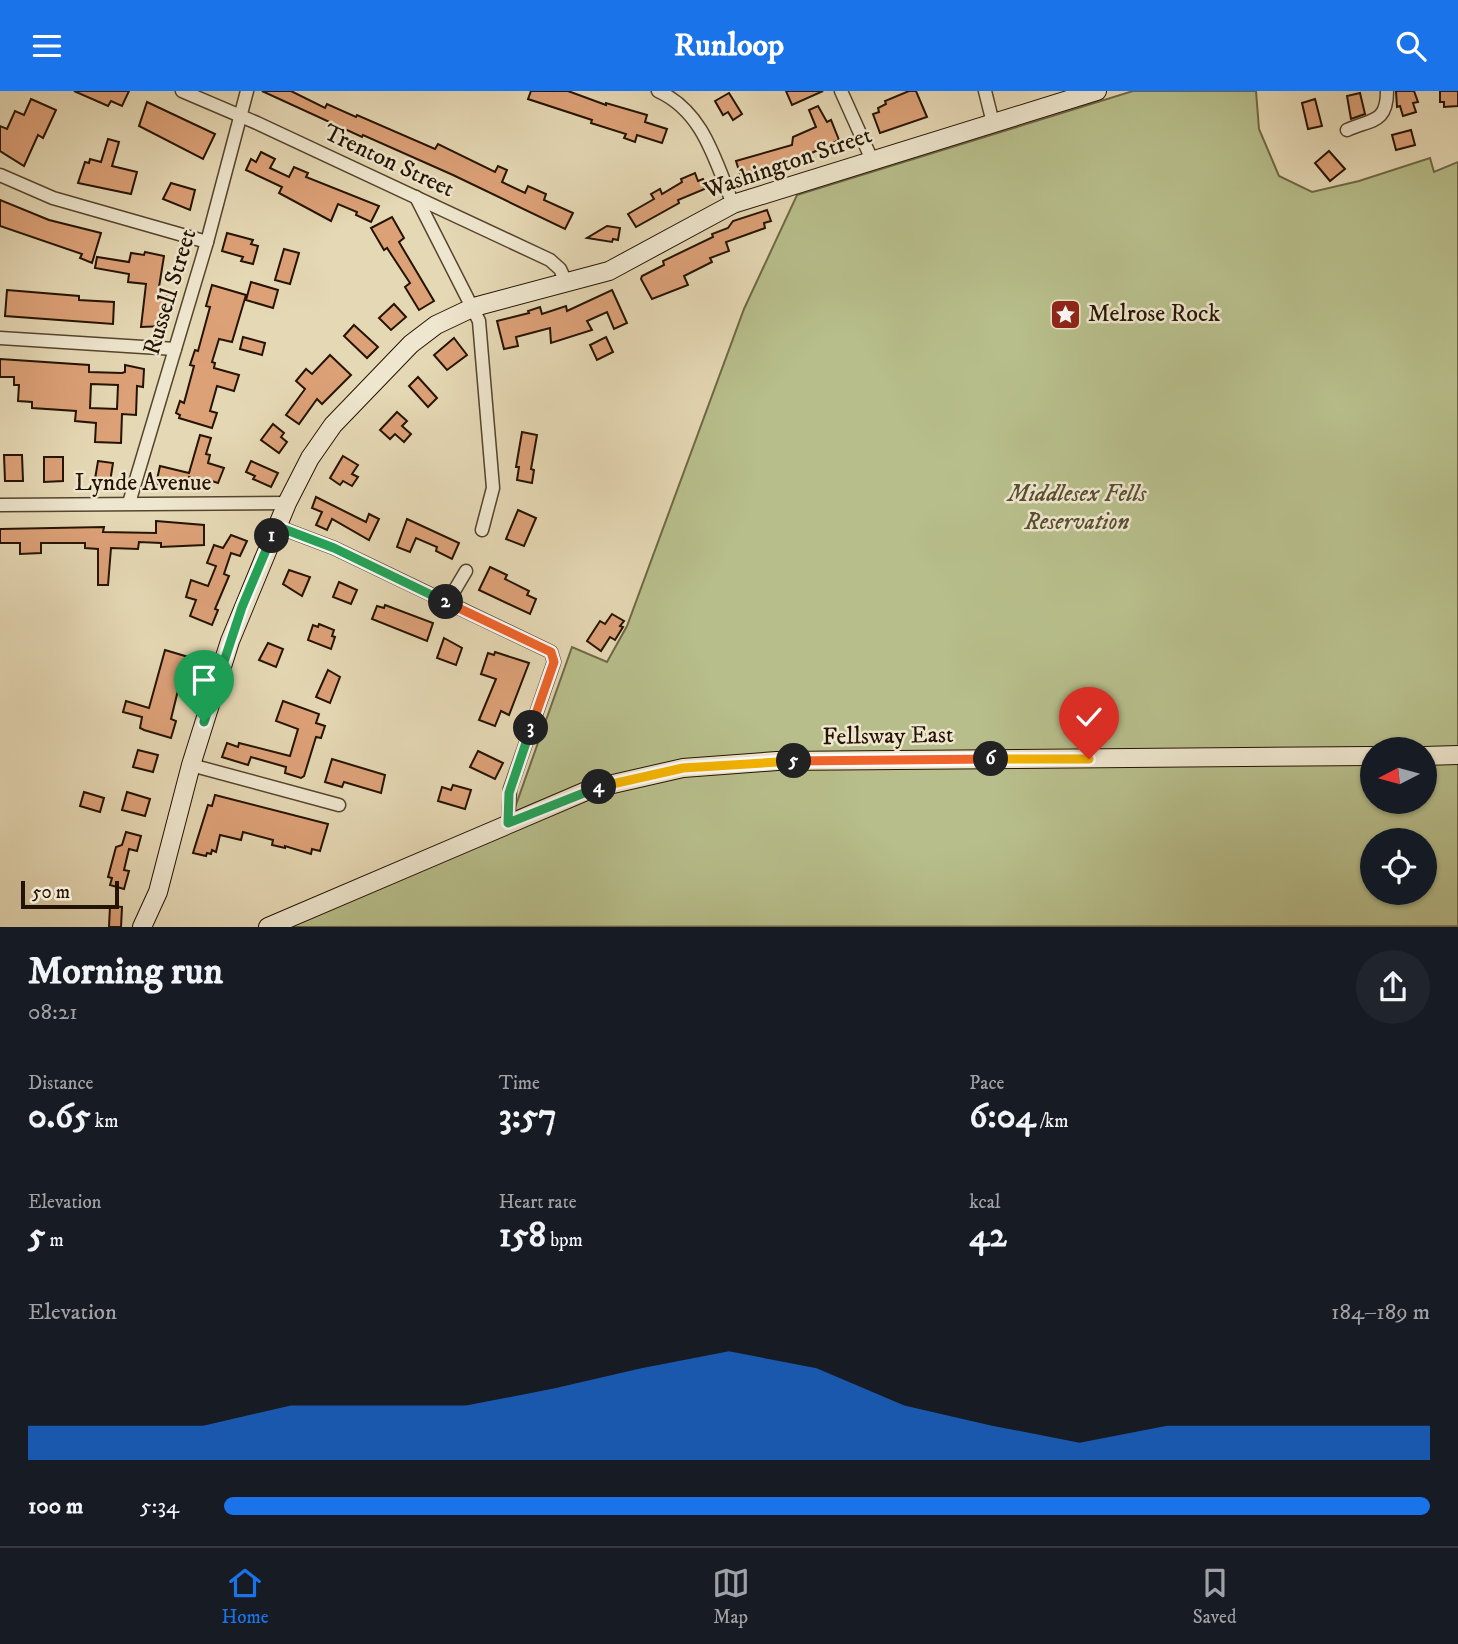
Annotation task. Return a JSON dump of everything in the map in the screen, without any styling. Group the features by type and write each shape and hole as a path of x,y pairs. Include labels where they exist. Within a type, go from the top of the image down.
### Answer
{"main road":[{"name":"Washington Street","path":"142,926 162,877 191,765 234,629 276,526 320,441 380,374 422,335 445,320 474,307 567,284 617,268 733,204 1097,91"},
{"path":"1437,756 1458,755"},
{"name":"Fellsway East","path":"268,926 591,789 639,776 719,764 1360,756"}],"street":[{"name":"Trenton Street","path":"182,91 551,260 561,269 567,284"},
{"name":"Russell Street","path":"129,503 207,242 247,91"},
{"path":"658,91 686,108 700,125 733,204"},
{"path":"841,91 872,160"},
{"path":"985,91 993,123"},
{"path":"1347,130 1380,117 1386,108 1387,91"},
{"path":"0,175 53,198 207,242"},
{"path":"415,197 479,321 493,488 482,530"},
{"path":"0,338 175,349"},
{"name":"Lynde Avenue","path":"0,505 287,503"},
{"path":"276,526 334,548 546,648 553,655 554,662 509,792 508,823"},
{"path":"447,603 466,571"},
{"path":"191,765 339,805"}],"green space":[{"name":"Middlesex Fells Reservation","path":"1133,91 1256,91 1259,129 1279,176 1312,192 1359,181 1430,158 1434,172 1458,162 1458,926 287,927 506,833 572,647 607,662 627,626 744,309 797,195"}],"building":[{"path":"74,91 129,91 122,106 111,101 108,106"},
{"path":"262,91 291,91 325,108 327,104 356,117 357,115 435,149 438,144 495,172 498,166 507,170 502,182 525,193 528,186 546,194 544,200 573,213 565,229 453,175"},
{"path":"531,91 568,91 606,105 647,115 645,122 667,129 662,143 637,135 635,142 624,138 626,134 591,123 592,120 528,99"},
{"path":"786,91 823,91 792,105"},
{"path":"909,91 916,91 927,117 880,133 873,114 879,112 878,108 886,104 885,101"},
{"path":"1396,91 1414,91 1418,102 1413,103 1416,112 1403,116 1400,106 1397,107"},
{"path":"1440,91 1458,91 1458,106 1444,107 1444,102 1440,102"},
{"path":"729,93 742,114 733,120 728,112 723,115 715,101"},
{"path":"1360,93 1365,114 1351,119 1347,96"},
{"path":"31,99 56,110 43,138 38,135 24,166 0,151 0,126 7,129 15,111 24,115"},
{"path":"1315,99 1322,126 1308,129 1302,103"},
{"path":"147,102 215,134 203,159 139,126"},
{"path":"818,106 827,122 831,120 839,140 797,160 741,177 736,161 792,145 793,137 816,127 809,110"},
{"path":"1411,130 1415,145 1396,150 1392,135"},
{"path":"108,139 119,142 112,166 137,172 131,194 78,183 85,162 89,163 90,159 101,162"},
{"path":"1329,151 1345,169 1330,181 1315,163"},
{"path":"261,152 275,159 270,168 289,177 294,167 308,173 306,177 379,206 371,222 338,204 331,221 279,193 282,187 246,170 251,159 256,162"},
{"path":"695,173 698,181 703,179 707,188 678,200 679,203 636,227 628,214 654,199 651,194 660,189 662,194 682,182 681,179"},
{"path":"171,183 195,190 190,210 163,199"},
{"path":"0,200 49,220 101,233 92,263 80,258 82,254 0,226"},
{"path":"767,210 771,221 764,223 765,228 726,242 729,251 710,258 712,262 684,276 688,285 652,299 641,279 642,276 664,265 663,261 728,228 733,221"},
{"path":"392,217 404,238 399,242 434,301 419,310 405,287 410,283 387,248 384,250 371,228"},
{"path":"607,226 620,228 618,240 613,239 612,242 587,238"},
{"path":"227,233 253,240 251,244 258,246 253,264 241,261 243,257 222,251"},
{"path":"284,249 299,253 290,284 275,280"},
{"path":"145,252 164,256 159,287 167,289 165,326 141,327 146,284 128,282 129,274 95,268 97,257 129,262 131,253 144,255"},
{"path":"251,282 278,290 273,308 246,300"},
{"path":"212,285 246,295 232,342 219,339 212,362 215,363 214,368 239,375 234,391 217,386 210,411 217,413 212,428 179,418 180,415 176,413 180,401 184,403 194,366 190,365 195,350 198,351 210,307 206,306"},
{"path":"7,290 114,302 113,324 5,316"},
{"path":"612,290 627,323 614,329 607,312 587,321 592,330 551,343 550,328 516,337 518,346 504,349 497,321 529,313 528,311 540,307 542,314 566,306 567,311"},
{"path":"394,304 406,317 391,330 379,318"},
{"path":"354,325 378,347 367,358 344,336"},
{"path":"243,337 265,343 262,355 240,349"},
{"path":"606,337 613,352 597,360 590,345"},
{"path":"454,338 467,355 447,370 434,355"},
{"path":"330,355 351,375 322,404 317,399 299,424 286,415 305,389 296,381 306,369 312,374"},
{"path":"0,359 89,365 89,372 122,373 125,372 125,365 144,369 143,387 137,386 136,415 122,414 121,443 95,442 96,423 75,421 76,411 32,408 32,402 18,401 19,385 14,385 14,377 0,377","holes":["91,384 118,385 117,409 90,408"]},
{"path":"418,377 437,398 428,407 409,386"},
{"path":"397,412 407,421 402,426 411,434 404,442 395,434 390,439 380,430"},
{"path":"273,424 284,433 281,437 287,442 279,453 261,440"},
{"path":"522,432 537,435 531,469 534,470 532,483 517,480 519,467 516,467"},
{"path":"200,435 211,438 206,454 210,455 208,463 224,468 218,483 212,481 211,485 189,477 185,489 156,484 160,466 189,473"},
{"path":"4,455 22,455 23,481 5,481"},
{"path":"343,456 358,465 352,474 358,477 352,486 343,481 340,485 330,478"},
{"path":"44,457 63,457 63,481 44,482"},
{"path":"98,461 113,463 110,482 95,479"},
{"path":"251,461 278,473 271,487 253,479 255,476 246,472"},
{"path":"316,497 366,522 369,514 379,519 369,540 332,519 327,530 316,525 322,512 312,508"},
{"path":"518,510 536,518 524,546 506,539"},
{"path":"407,519 459,543 452,559 436,551 437,547 416,538 410,552 397,547"},
{"path":"156,521 204,525 204,545 161,547 161,543 139,542 138,549 111,548 108,585 98,585 98,549 85,548 85,543 41,543 41,553 20,554 20,543 0,543 0,529 104,527 103,532 156,533"},
{"path":"231,535 247,541 240,556 231,553 224,574 229,576 215,609 218,610 212,625 190,616 196,600 186,597 191,580 208,586 216,566 207,563 214,545 223,548"},
{"path":"490,567 507,575 505,579 529,591 527,595 536,599 530,614 479,590"},
{"path":"289,570 310,577 302,596 283,584"},
{"path":"339,582 357,590 351,604 333,597"},
{"path":"385,605 433,623 427,641 372,619 377,606 384,608"},
{"path":"612,614 624,621 620,626 623,627 615,640 610,637 601,651 587,641 600,621 605,624"},
{"path":"319,624 334,630 331,649 308,640 313,625 318,627"},
{"path":"444,638 462,648 456,665 437,658"},
{"path":"268,643 283,649 276,667 259,660"},
{"path":"165,650 195,659 190,676 182,674 171,719 176,721 171,738 140,728 142,717 123,712 126,701 149,708"},
{"path":"495,652 529,663 509,715 501,711 495,726 479,720 496,679 481,674 488,653 494,655"},
{"path":"328,670 340,677 330,703 316,697"},
{"path":"283,701 319,714 316,723 325,726 321,738 316,737 304,776 301,778 285,773 286,767 251,757 248,765 222,757 227,743 238,747 239,743 290,756 298,729 276,721"},
{"path":"138,750 158,755 153,772 133,767"},
{"path":"478,751 503,763 495,779 470,767"},
{"path":"332,759 385,775 381,793 344,782 342,787 325,782"},
{"path":"453,785 471,790 465,809 438,801 442,787 451,790"},
{"path":"84,792 104,798 100,812 80,806"},
{"path":"127,792 150,799 145,816 122,810"},
{"path":"215,795 328,824 320,851 312,849 311,854 272,845 273,840 243,832 241,840 220,835 216,852 212,850 211,854 207,853 206,856 193,853 208,805 212,806"},
{"path":"126,832 141,836 137,851 129,849 124,870 129,871 124,889 110,885 112,878 108,877 116,847 122,845"},
{"path":"110,906 122,907 121,927 109,927"}],"place":[{"name":"Melrose Rock","path":"1065,314"}],"route":[{"path":"204,722 242,607 276,526 334,548 551,652 554,662 509,792 508,823 591,789 639,776 719,764 777,761 1089,759"}]}
